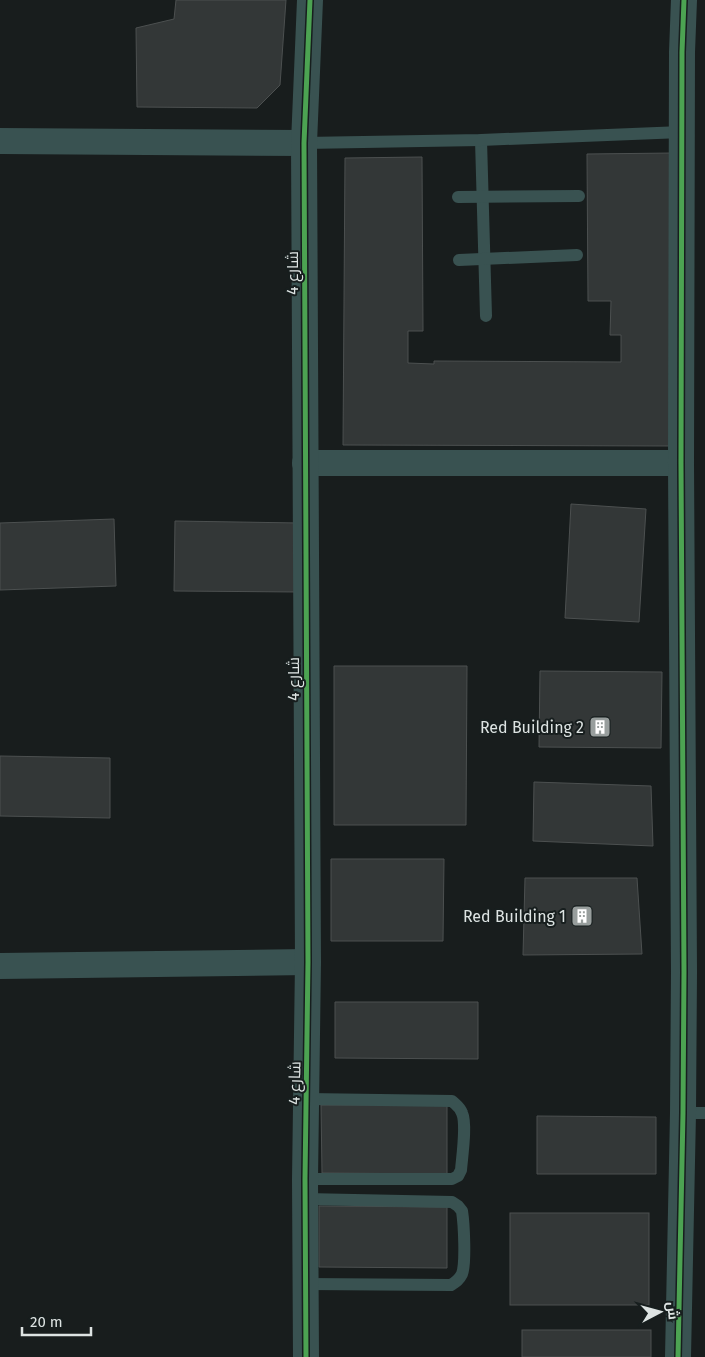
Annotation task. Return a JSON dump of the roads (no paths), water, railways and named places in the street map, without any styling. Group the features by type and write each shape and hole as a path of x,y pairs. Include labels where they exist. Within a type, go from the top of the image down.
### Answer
{"street":[{"name":"شارع 4","path":"306,1357 305,1189 308,962 304,143 310,0"},
{"path":"678,1357 694,1113 694,972 681,463 694,132 682,52 684,0"},
{"path":"0,141 304,143"},
{"path":"305,463 681,463"},
{"path":"0,966 308,962"}],"lane":[{"path":"304,143 481,140 694,132"},
{"path":"481,140 486,316"},
{"path":"458,197 579,196"},
{"path":"459,260 577,255"},
{"path":"305,1189 452,1179 458,1176 461,1170 464,1124 459,1106 452,1101 306,1099"},
{"path":"305,1189 452,1202 462,1211 464,1263 463,1272 458,1280 451,1285 306,1284"}],"place":[{"name":"Red Building 2","path":"600,727"},
{"name":"Red Building 1","path":"582,916"}]}
